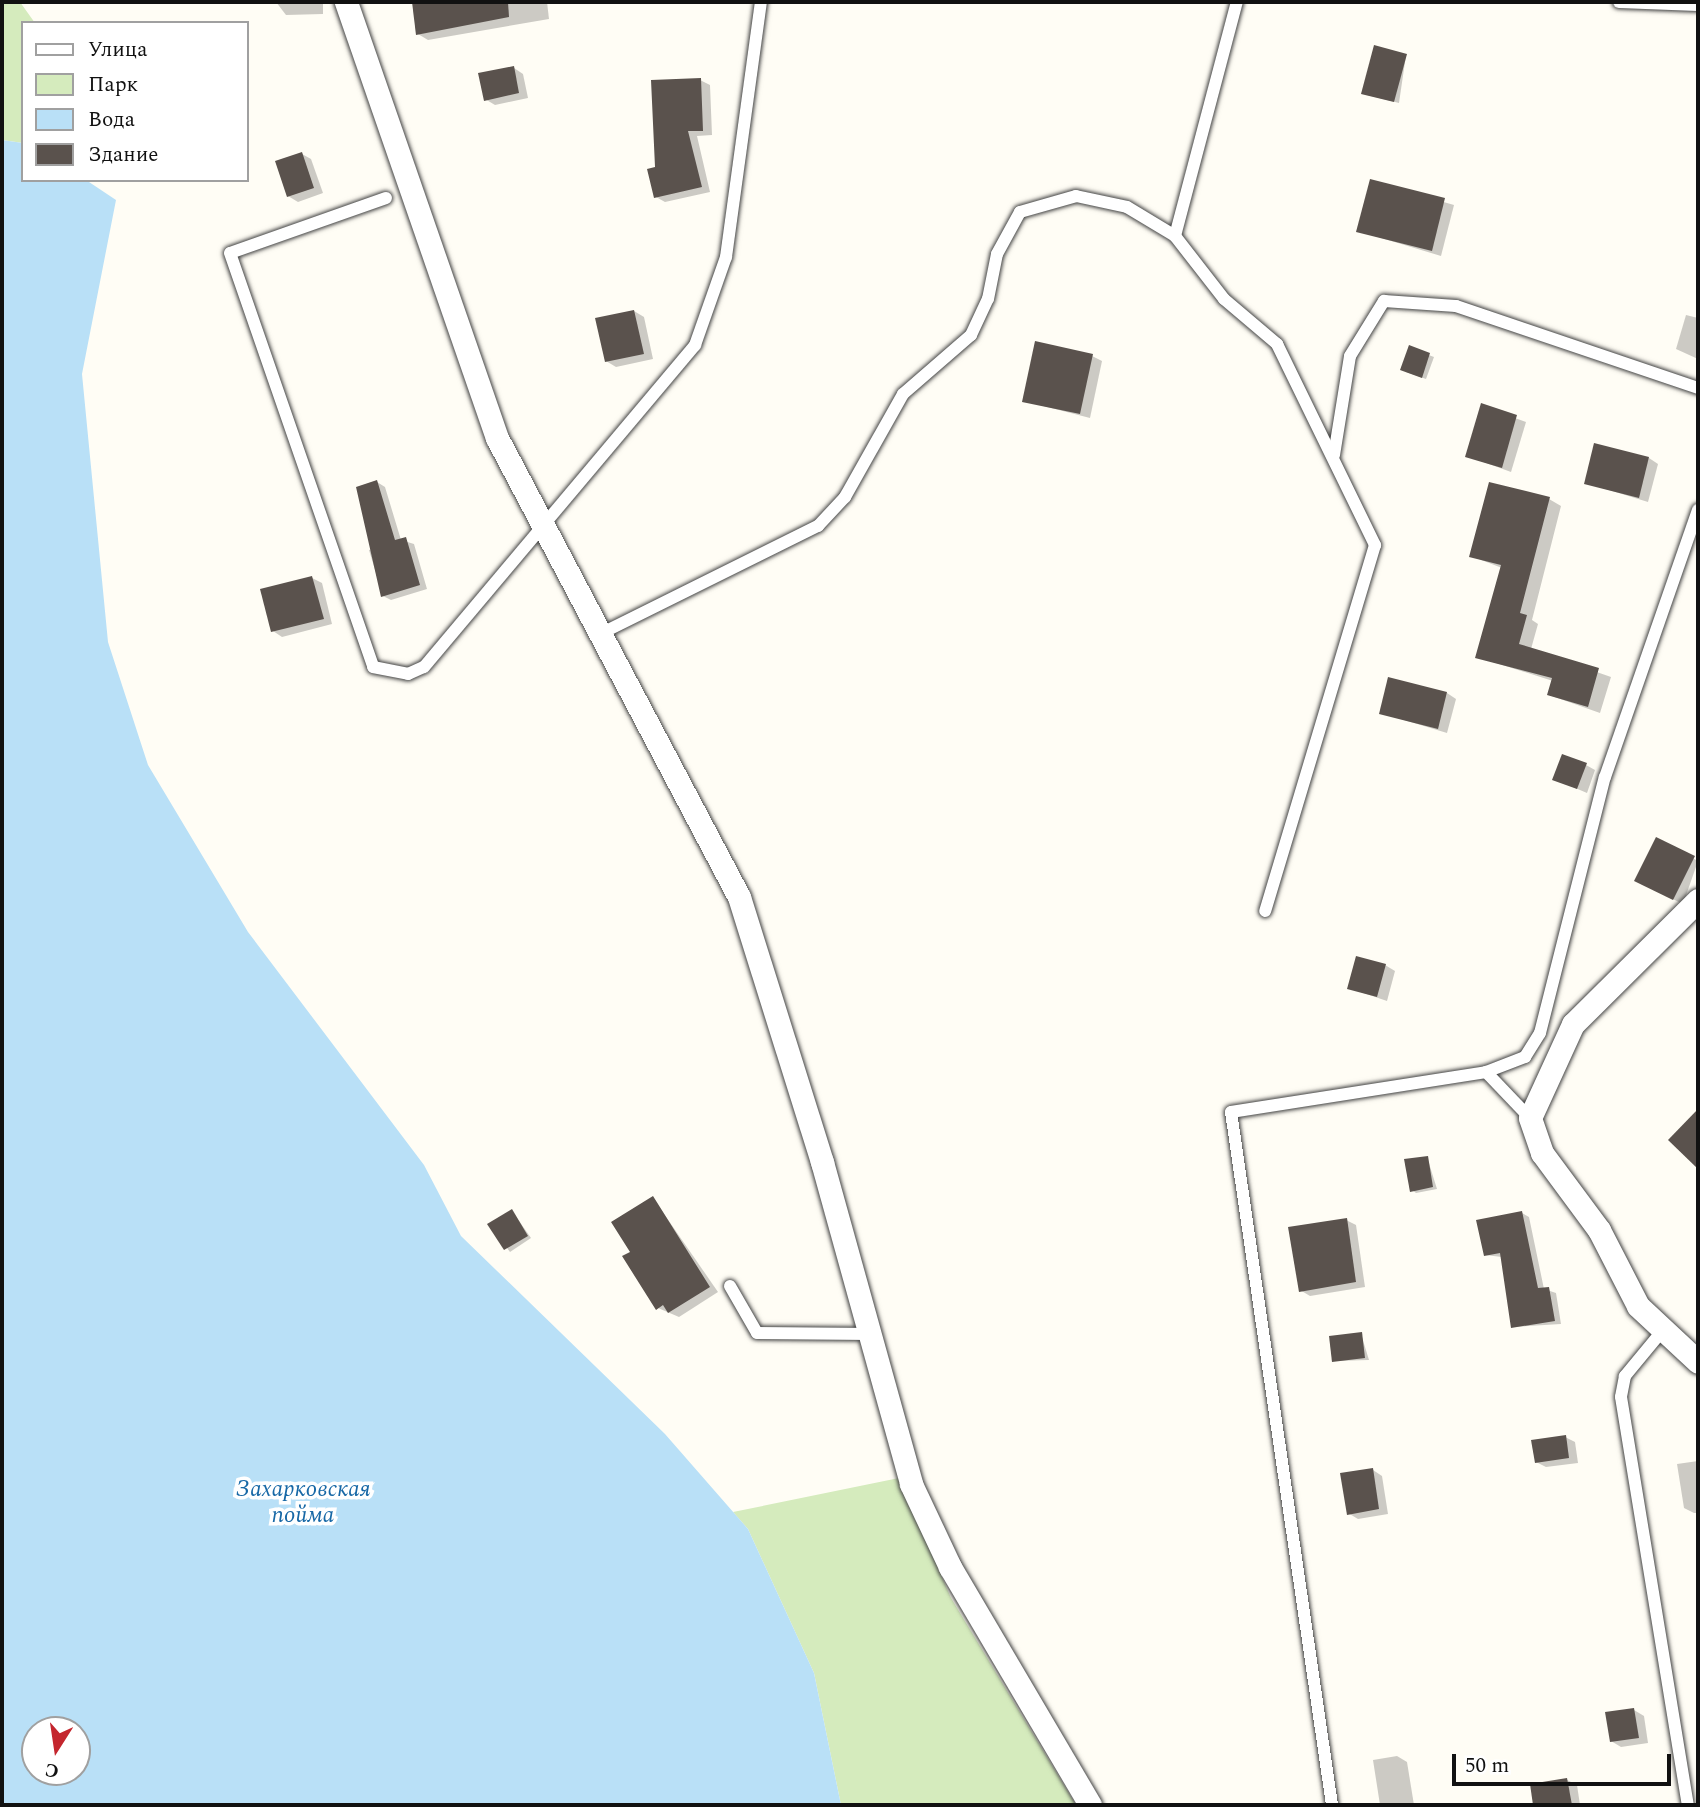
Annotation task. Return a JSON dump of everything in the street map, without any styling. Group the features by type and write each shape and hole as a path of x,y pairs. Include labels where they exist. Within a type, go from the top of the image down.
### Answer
{"street":[{"path":"346,2 497,438 597,635 739,897 872,1334 911,1483 950,1567 1090,1805"},
{"path":"1698,900 1573,1024 1530,1118 1542,1153 1599,1230 1638,1306 1698,1362"}],"lane":[{"path":"386,198 230,253 373,667 408,674 424,667 543,529 695,345 726,257 761,2"},
{"path":"1175,236 1237,2"},
{"path":"1619,2 1698,5"},
{"path":"597,635 818,526 845,497 903,394 971,335 988,299 997,254 1020,212 1076,196 1127,206 1175,236 1224,299 1277,344 1334,455 1374,545 1265,911"},
{"path":"1334,455 1350,356 1384,301 1456,306 1698,388"},
{"path":"1332,1805 1231,1112 1486,1072 1525,1056 1540,1033 1605,777 1698,510"},
{"path":"1486,1072 1530,1118"},
{"path":"730,1286 757,1333 872,1334"},
{"path":"1663,1330 1625,1376 1621,1397 1688,1805"}],"green space":[{"path":"2,2 20,2 34,21 21,21 21,143 2,140"},
{"path":"899,1478 951,1598 1076,1805 841,1805 814,1673 748,1529 733,1512"}],"water":[{"name":"Захарковская пойма","path":"2,140 21,143 21,182 89,182 116,200 82,374 108,642 148,765 248,932 424,1165 461,1236 665,1434 748,1529 814,1673 841,1805 2,1805"}],"building":[{"path":"412,2 508,2 509,17 416,35"},
{"path":"1374,45 1407,54 1394,102 1361,94"},
{"path":"514,66 519,93 484,101 478,73"},
{"path":"701,78 703,131 688,131 702,187 654,198 647,169 655,167 651,80"},
{"path":"302,152 314,188 287,197 275,161"},
{"path":"1370,179 1445,198 1432,251 1356,232"},
{"path":"634,310 644,354 605,362 595,318"},
{"path":"1035,341 1093,354 1080,414 1022,402"},
{"path":"1409,345 1430,353 1422,378 1400,370"},
{"path":"1481,403 1517,415 1502,468 1465,457"},
{"path":"1594,443 1649,457 1639,498 1584,484"},
{"path":"377,480 395,540 406,537 420,585 381,597 356,487"},
{"path":"1489,482 1550,497 1520,613 1527,615 1519,644 1599,668 1588,707 1547,695 1552,678 1475,658 1501,565 1469,557"},
{"path":"312,576 324,619 271,632 260,589"},
{"path":"1388,677 1447,692 1438,729 1379,714"},
{"path":"1562,754 1587,763 1577,789 1552,780"},
{"path":"1656,837 1695,856 1673,900 1634,881"},
{"path":"1356,956 1386,964 1377,997 1347,989"},
{"path":"1698,1109 1698,1169 1668,1140"},
{"path":"1428,1156 1433,1187 1410,1192 1404,1159"},
{"path":"653,1196 710,1287 668,1313 663,1305 656,1310 622,1256 630,1252 611,1222"},
{"path":"512,1209 528,1236 504,1250 487,1224"},
{"path":"1522,1211 1538,1288 1549,1287 1555,1321 1511,1328 1500,1253 1484,1256 1476,1220"},
{"path":"1347,1218 1356,1282 1299,1292 1288,1227"},
{"path":"1362,1332 1365,1358 1332,1362 1329,1336"},
{"path":"1566,1435 1569,1458 1535,1463 1531,1440"},
{"path":"1373,1468 1379,1509 1347,1515 1340,1473"},
{"path":"1634,1708 1639,1738 1610,1742 1605,1712"},
{"path":"1567,1778 1572,1805 1533,1805 1530,1784"}]}
